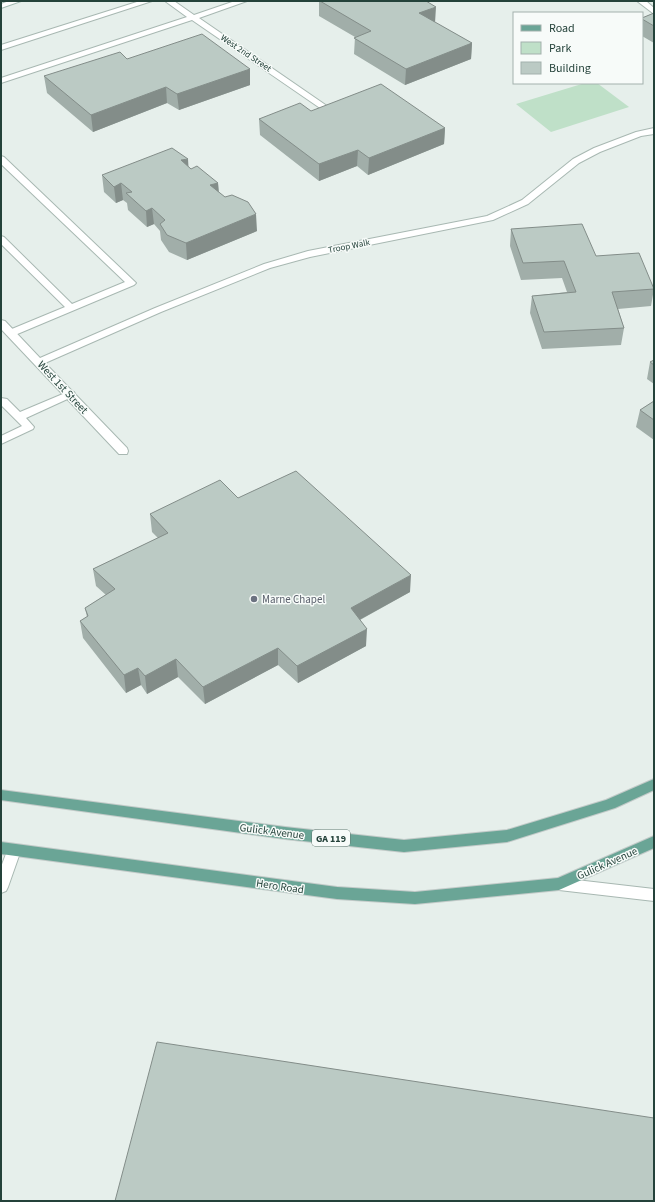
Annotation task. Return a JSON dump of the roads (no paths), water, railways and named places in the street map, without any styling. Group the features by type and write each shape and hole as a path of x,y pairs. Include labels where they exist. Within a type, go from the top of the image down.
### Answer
{"main road":[{"name":"Gulick Avenue","path":"1,795 285,833 404,846 507,836 610,804 654,784"},
{"name":"Gulick Avenue","path":"559,884 654,842"},
{"name":"Hero Road","path":"8,849 337,893 415,898 559,884"}],"street":[{"path":"1,6 17,1"},
{"path":"1,48 148,1"},
{"name":"West 2nd Street","path":"169,1 323,106"},
{"path":"1,81 243,1"},
{"path":"641,1 654,12"},
{"name":"Troop Walk","path":"39,362 158,310 267,266 308,254 490,218 525,202 576,161 639,134 654,131"},
{"path":"1,159 131,284 11,333"},
{"path":"1,239 71,308"},
{"name":"West 1st Street","path":"1,323 123,451"},
{"path":"19,417 70,394"},
{"path":"1,401 3,400 29,427 1,440"},
{"path":"1,887 8,849"},
{"path":"559,884 654,895"}],"place":[{"name":"Marne Chapel","path":"254,599"}]}
